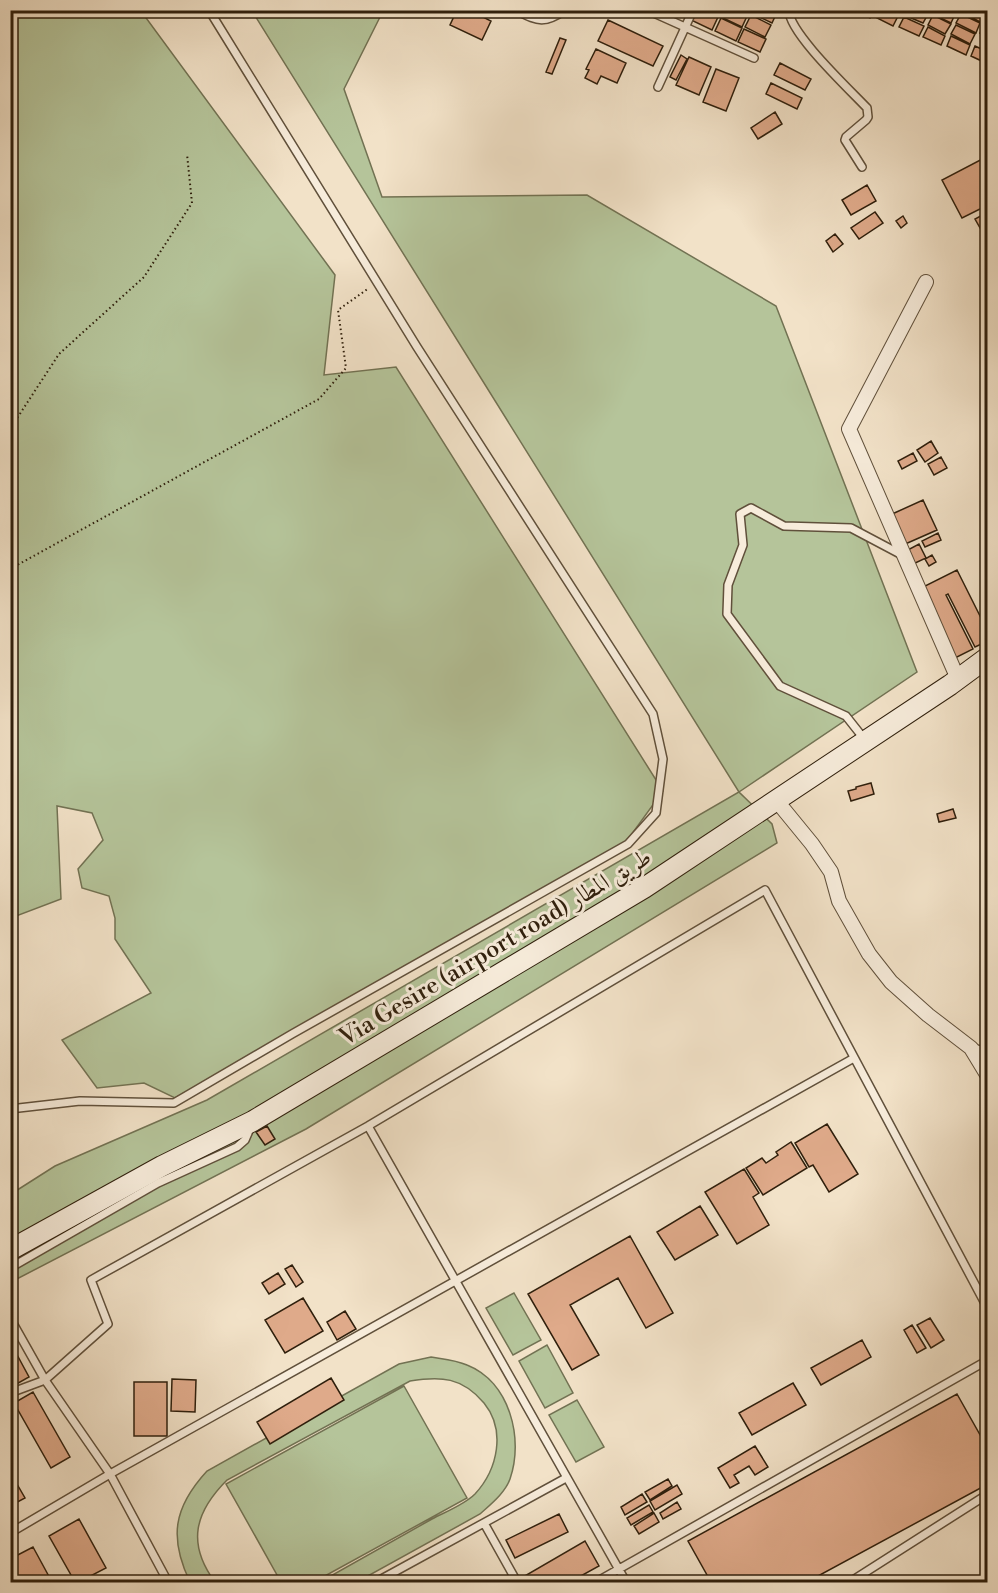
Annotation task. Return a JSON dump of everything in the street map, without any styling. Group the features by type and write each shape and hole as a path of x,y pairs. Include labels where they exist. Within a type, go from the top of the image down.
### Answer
{"main road":[{"name":"Via Gesire (airport road) طريق المطار","path":"10,1250 162,1166 253,1121 644,888 958,679 987,657"}],"street":[{"path":"927,282 849,429 958,679"},
{"path":"776,800 812,844 831,872 839,901 869,954 891,982 928,1015 971,1048 987,1076"}],"lane":[{"path":"10,1109 80,1101 174,1104 292,1034 628,844 656,813 663,759 653,714 377,282 209,10"},
{"path":"515,10 535,20 545,21 551,20 565,10"},
{"path":"647,10 754,58"},
{"path":"658,87 693,10"},
{"path":"789,10 789,15 798,32 867,108 866,120 845,140 862,167"},
{"path":"866,740 846,716 780,686 727,614 728,585 743,545 740,514 751,508 784,526 850,528 903,556"},
{"path":"10,1393 45,1380 108,1324 91,1280 368,1126 765,890 987,1309"},
{"path":"971,1048 987,1052"},
{"path":"10,1533 110,1474 854,1058"},
{"path":"10,1268 158,1183 237,1147 245,1140 253,1121"},
{"path":"368,1126 626,1582"},
{"path":"10,1318 45,1380 110,1474 168,1582"},
{"path":"596,1582 987,1360"},
{"path":"376,1582 566,1478"},
{"path":"850,1582 987,1494"},
{"path":"484,1523 517,1582"}],"path":[{"path":"10,429 59,354 144,277 192,203 187,154"},
{"path":"10,569 319,399 346,368 338,310 377,282"}],"green space":[{"path":"11,11 141,11 335,275 324,375 396,367 663,791 621,849 175,1098 144,1083 97,1088 62,1040 151,993 115,939 115,918 109,896 82,888 78,869 103,840 92,813 57,806 61,899 11,918"},
{"path":"252,11 383,11 344,89 382,197 587,195 776,306 917,672 739,792"},
{"path":"739,792 772,824 777,843 306,1129 11,1282 11,1194 55,1166 207,1100"},
{"path":"514,1293 541,1340 513,1355 486,1308"},
{"path":"547,1345 573,1393 545,1408 519,1361"},
{"path":"431,1357 463,1363 482,1373 494,1384 510,1413 514,1430 514,1463 508,1484 493,1502 480,1514 357,1582 320,1582 465,1502 475,1494 489,1473 494,1461 497,1437 491,1414 484,1403 468,1388 450,1380 410,1381 227,1480 207,1505 198,1529 200,1555 215,1582 190,1582 179,1551 178,1524 187,1498 207,1471 399,1364"},
{"path":"404,1386 467,1498 314,1582 281,1582 226,1484"},
{"path":"577,1400 604,1447 576,1462 549,1415"}],"building":[{"path":"457,10 469,10 491,21 482,40 450,25"},
{"path":"533,10 554,10 550,18"},
{"path":"670,10 692,10 688,19"},
{"path":"696,10 704,10 718,17 712,30 691,20"},
{"path":"724,10 741,10 748,14 742,27 721,17"},
{"path":"752,10 778,10 772,23 751,13"},
{"path":"855,10 873,10 870,18"},
{"path":"878,10 886,10 898,16 893,26 875,17"},
{"path":"906,10 921,10 928,14 923,23 904,15"},
{"path":"934,10 956,12 951,23 932,14"},
{"path":"960,11 986,11 980,22"},
{"path":"961,14 980,23 976,33 956,23"},
{"path":"751,15 771,25 765,37 745,27"},
{"path":"933,15 951,24 945,34 928,25"},
{"path":"904,17 924,26 919,36 899,27"},
{"path":"721,18 742,28 736,41 715,31"},
{"path":"608,20 663,46 653,66 598,41"},
{"path":"985,23 988,25 988,36 980,33"},
{"path":"956,25 975,34 970,44 951,34"},
{"path":"928,27 945,36 941,45 923,37"},
{"path":"744,29 766,39 760,52 738,42"},
{"path":"951,36 970,45 966,55 947,46"},
{"path":"560,38 566,40 552,74 546,72"},
{"path":"975,46 988,52 988,64 971,56"},
{"path":"596,49 626,63 617,83 601,76 597,84 585,78 589,70 586,69"},
{"path":"681,55 687,59 676,80 670,77"},
{"path":"689,57 711,67 699,95 676,85"},
{"path":"780,63 811,79 805,90 774,75"},
{"path":"716,69 739,78 726,111 703,102"},
{"path":"771,83 802,98 797,109 766,94"},
{"path":"775,112 782,124 758,139 751,128"},
{"path":"988,156 988,205 962,218 942,180"},
{"path":"867,185 876,201 851,215 842,200"},
{"path":"875,212 883,223 859,239 851,228"},
{"path":"988,212 988,242 975,219"},
{"path":"903,216 907,223 901,228 896,221"},
{"path":"835,234 843,244 833,252 826,241"},
{"path":"931,441 938,453 925,462 917,450"},
{"path":"913,453 917,461 902,469 898,461"},
{"path":"941,457 947,468 934,475 928,464"},
{"path":"923,500 937,530 903,545 890,515"},
{"path":"938,533 941,540 925,547 922,541"},
{"path":"919,544 926,558 911,565 904,552"},
{"path":"932,555 936,562 929,566 925,559"},
{"path":"957,570 988,632 988,641 975,647 948,594 946,595 973,649 955,658 921,588"},
{"path":"871,783 874,794 851,801 848,791"},
{"path":"953,809 956,818 939,822 937,814"},
{"path":"827,1124 858,1174 829,1192 813,1165 809,1167 795,1143"},
{"path":"267,1126 275,1139 265,1145 256,1132"},
{"path":"791,1142 807,1168 763,1195 746,1168 762,1158 766,1163 778,1155 776,1152"},
{"path":"744,1169 759,1193 753,1197 769,1225 737,1244 705,1192"},
{"path":"700,1206 718,1235 675,1260 657,1232"},
{"path":"630,1236 673,1313 646,1328 618,1278 570,1305 599,1355 572,1370 528,1294"},
{"path":"292,1265 303,1282 296,1287 285,1269"},
{"path":"278,1273 285,1284 269,1294 262,1283"},
{"path":"303,1298 323,1331 285,1353 265,1320"},
{"path":"345,1311 356,1329 337,1340 327,1322"},
{"path":"930,1318 944,1340 931,1348 917,1325"},
{"path":"912,1325 926,1348 917,1353 904,1330"},
{"path":"862,1340 871,1357 821,1385 811,1368"},
{"path":"15,1351 29,1377 13,1386 10,1381 10,1353"},
{"path":"331,1378 344,1400 270,1444 257,1422"},
{"path":"172,1379 196,1380 195,1412 171,1411"},
{"path":"134,1382 167,1382 167,1436 134,1436"},
{"path":"793,1383 806,1405 752,1435 739,1413"},
{"path":"33,1392 70,1457 51,1468 14,1403"},
{"path":"957,1394 988,1449 988,1484 807,1582 711,1582 688,1541"},
{"path":"755,1446 768,1467 755,1475 749,1466 734,1475 739,1483 730,1488 718,1468"},
{"path":"10,1472 25,1498 10,1506"},
{"path":"668,1479 672,1486 650,1500 645,1492"},
{"path":"677,1485 682,1494 655,1510 650,1501"},
{"path":"642,1494 647,1502 625,1515 621,1507"},
{"path":"677,1502 681,1509 663,1519 660,1513"},
{"path":"649,1505 653,1512 631,1525 627,1518"},
{"path":"654,1513 659,1522 639,1534 634,1526"},
{"path":"559,1514 568,1532 515,1558 506,1540"},
{"path":"79,1519 106,1568 75,1582 49,1536"},
{"path":"585,1541 599,1566 570,1582 526,1582 523,1577"},
{"path":"33,1547 52,1582 13,1582 10,1577 10,1559"},
{"path":"486,1577 489,1582 476,1582"}]}
